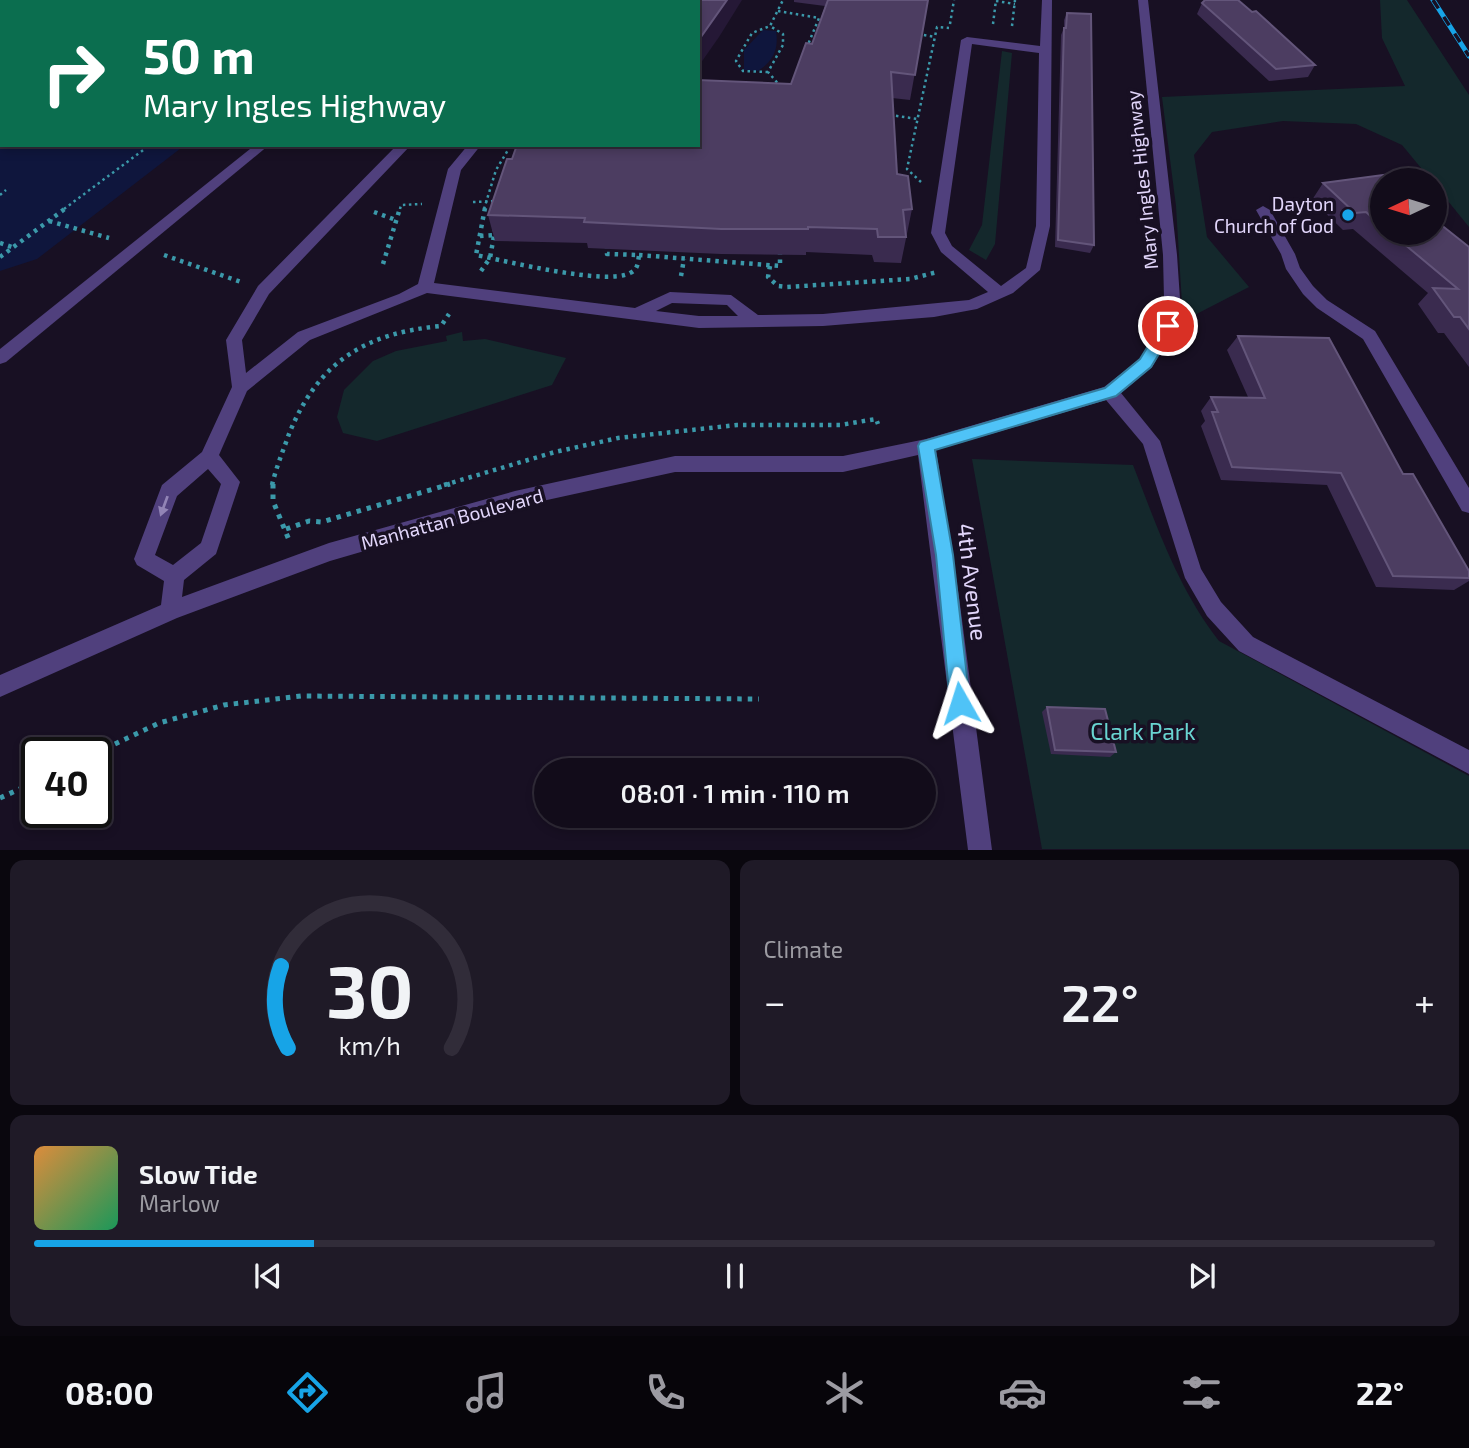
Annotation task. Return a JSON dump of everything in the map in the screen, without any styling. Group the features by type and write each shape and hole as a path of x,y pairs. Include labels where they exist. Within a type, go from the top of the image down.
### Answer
{"street":[{"path":"173,576 144,559 169,491 209,457 240,387 304,335 404,298 425,287 699,322 823,320 934,311 972,304 999,293 1033,270 1043,226 1047,0"},
{"name":"Mary Ingles Highway","path":"926,446 1110,392 1146,363 1168,326 1172,299 1170,255 1143,0"},
{"path":"999,293 946,249 938,233 967,40 1045,50"},
{"path":"0,358 261,147"},
{"path":"240,387 234,340 263,290 403,147"},
{"path":"425,287 455,169 473,147"},
{"path":"1263,210 1288,254 1293,269 1308,290 1322,304 1369,335 1469,505"},
{"path":"637,314 670,298 731,300 754,321"},
{"path":"1110,392 1151,441 1192,572 1214,610 1247,644 1469,762"},
{"name":"Manhattan Boulevard","path":"0,686 171,611 330,552 515,499 675,464 843,464 926,446"},
{"name":"4th Avenue","path":"926,446 944,555 960,703 981,849"},
{"path":"171,611 173,576 209,548 231,482 209,457"}],"path":[{"path":"771,26 783,0"},
{"path":"949,28 954,0"},
{"path":"996,1 1015,2 1012,30 1004,29"},
{"path":"778,11 819,18 805,52"},
{"path":"768,72 783,45 783,34 771,26 758,28 748,37 741,46 736,61 743,71 768,72 782,87 788,87"},
{"path":"927,188 907,169 937,27 961,30"},
{"path":"914,34 935,37"},
{"path":"777,93 782,87"},
{"path":"886,114 918,118"},
{"path":"0,257 147,147"},
{"path":"510,147 499,162 486,201 476,255 614,278 632,273 638,265 639,255"},
{"path":"0,195 6,190"},
{"path":"461,202 499,201 498,210"},
{"path":"383,264 401,205 424,204"},
{"path":"373,212 396,220"},
{"path":"483,219 496,218"},
{"path":"49,221 140,247 263,290"},
{"path":"476,277 490,258 495,227"},
{"path":"480,236 494,235"},
{"path":"0,243 13,247"},
{"path":"607,248 607,254 770,266 780,266 780,254"},
{"path":"770,266 768,277 773,282 788,287 911,279 934,274 945,266"},
{"path":"295,565 286,528 272,496 274,478 290,429 318,379 341,357 366,344 406,328 441,326 452,310"},
{"path":"112,745 159,723 224,705 301,696 759,699"},
{"path":"0,799 21,789"}],"green space":[{"path":"1380,0 1407,0 1469,95 1469,227 1447,200 1447,168 1421,168 1402,145 1356,124 1283,121 1212,132 1194,155 1207,237 1249,287 1179,323 1182,304 1176,206 1162,97 1405,86 1382,38"},
{"path":"1002,51 1012,53 995,244 986,260 969,250 982,225"},
{"path":"462,332 463,341 485,339 566,358 552,385 377,441 343,433 337,417 344,390 373,361 396,351 447,341 446,336"},
{"name":"Clark Park","path":"972,459 1133,465 1180,578 1219,641 1469,776 1469,849 1042,849"}],"shaded area":[{"path":"763,30 776,31 777,44 774,54 758,71 744,70 744,50"},
{"path":"0,147 182,147 37,259 0,271"}],"building":[{"path":"700,0 727,0 700,38"},
{"path":"828,0 928,0 915,75 891,72 897,174 908,176 912,209 903,210 906,237 878,237 877,229 721,229 584,222 585,218 488,215 507,159 512,159 516,147 700,147 700,80 791,84 806,43 812,44"},
{"path":"1205,0 1238,0 1252,12 1256,11 1315,65 1276,69 1202,3"},
{"path":"1067,13 1091,14 1094,245 1058,240 1064,28"},
{"path":"1370,177 1370,216 1366,212 1355,213 1323,183"},
{"path":"1447,230 1469,247 1469,329 1460,317 1454,317 1433,288 1458,289 1405,245 1447,245"},
{"path":"1238,336 1329,338 1403,474 1413,474 1469,571 1469,578 1393,576 1341,473 1232,467 1212,412 1218,412 1211,397 1265,398"},
{"path":"1047,707 1105,709 1116,752 1055,750"}],"railway":[{"path":"1433,0 1469,56"}],"place":[{"name":"Dayton Church of God","path":"1348,215"}],"route":[{"path":"960,703 944,555 926,446 1110,392 1146,363 1168,326"}]}
